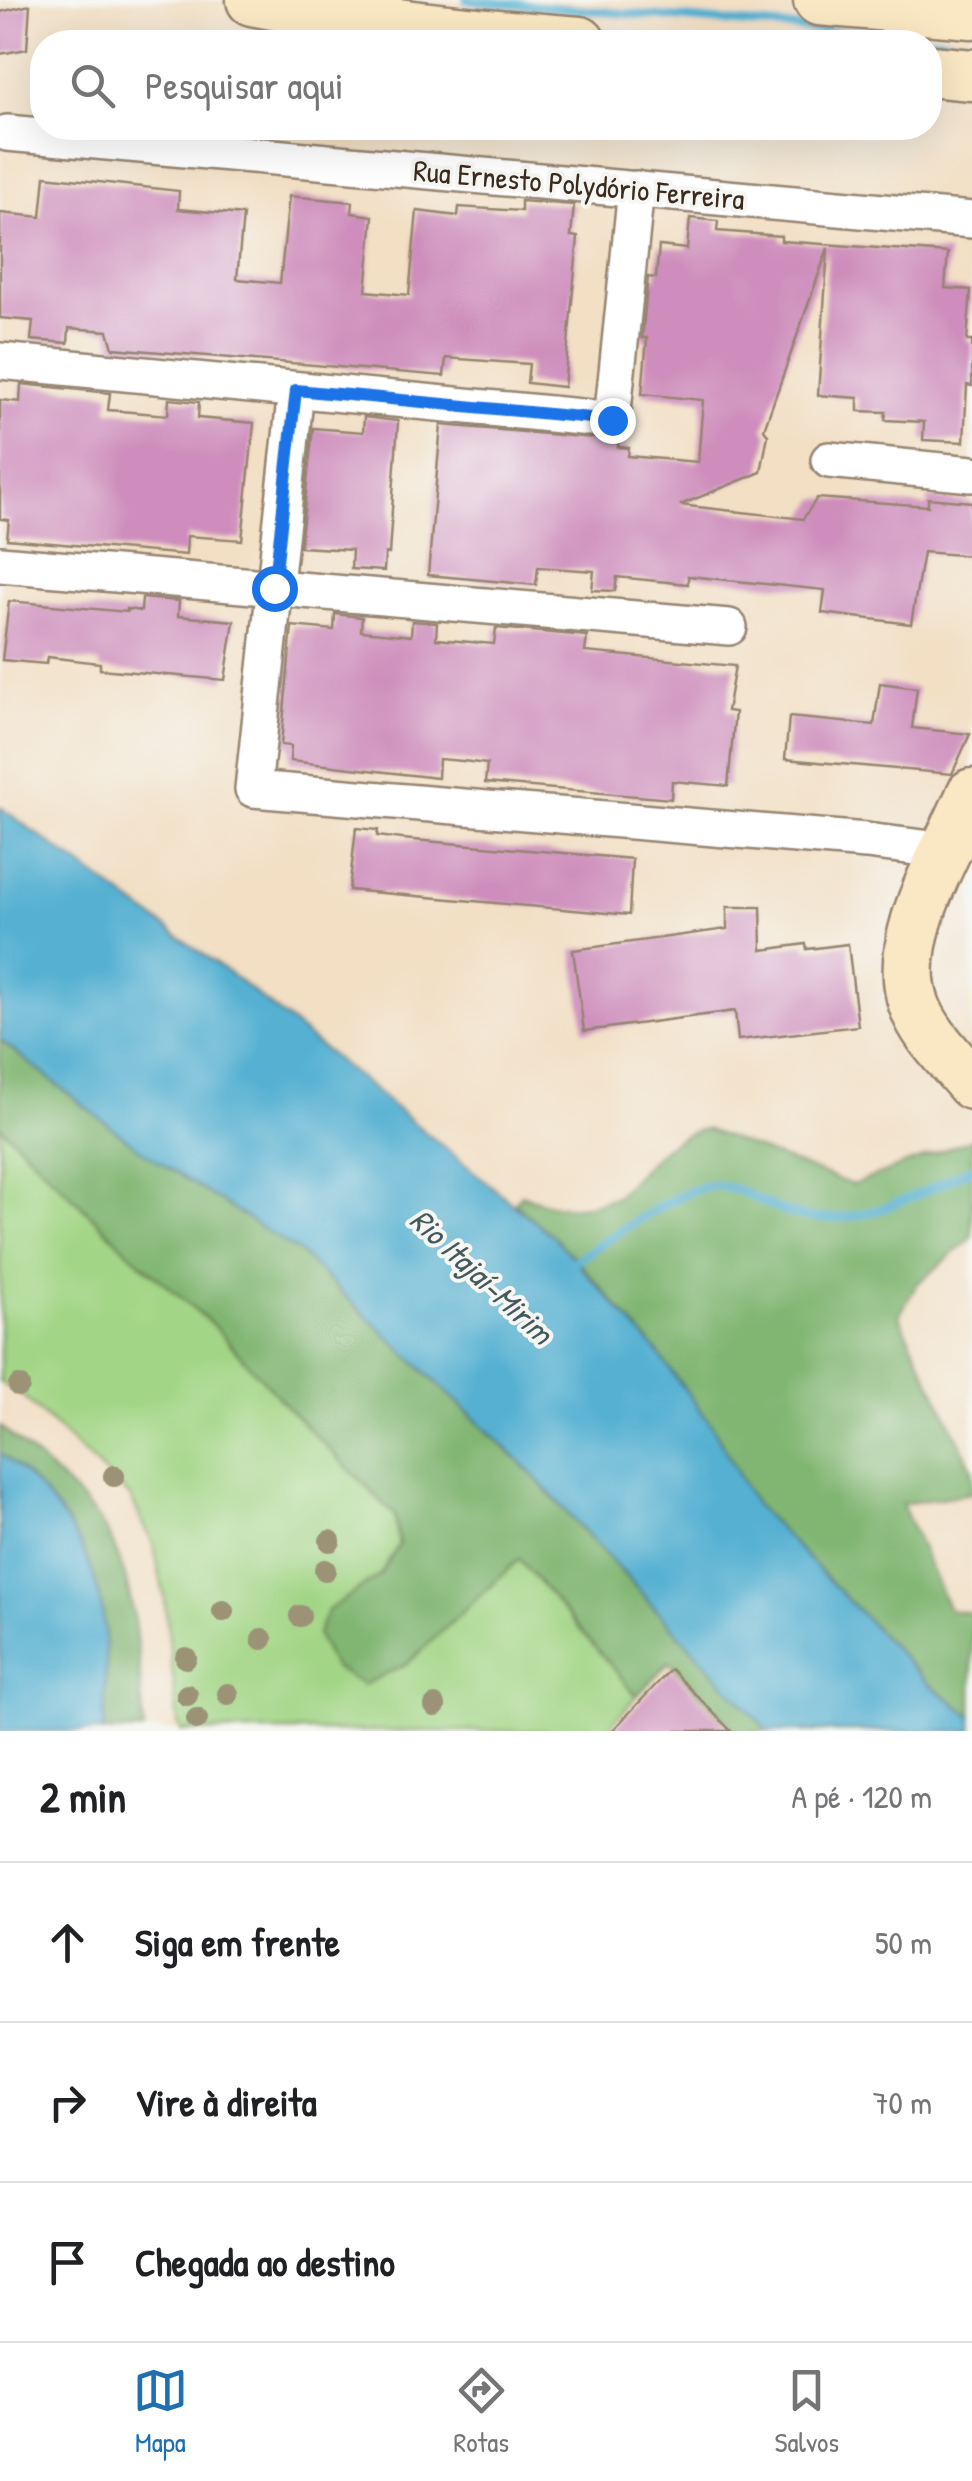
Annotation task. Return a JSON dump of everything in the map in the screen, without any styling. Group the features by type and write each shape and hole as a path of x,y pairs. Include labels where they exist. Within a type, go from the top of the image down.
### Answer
{"main road":[{"path":"252,0 422,30"},
{"path":"819,0 972,12"},
{"path":"942,72 972,74"},
{"path":"972,794 918,916 908,980 914,1006 926,1027 972,1084"}],"street":[{"name":"Rua Ernesto Polydório Ferreira","path":"7,132 30,134"},
{"name":"Rua Ernesto Polydório Ferreira","path":"95,140 972,220"},
{"path":"0,361 612,420 636,189"},
{"path":"296,390 253,788 866,840 948,851"},
{"path":"829,460 972,474"},
{"path":"0,564 729,627"}],"green space":[{"path":"0,1040 142,1151 299,1252 522,1464 768,1731 735,1731 669,1662 637,1696 519,1559 408,1663 363,1685 333,1667 317,1635 328,1610 380,1575 399,1545 395,1515 290,1410 211,1323 135,1258 0,1126"},
{"path":"0,1126 135,1258 211,1323 290,1410 395,1515 399,1545 380,1575 329,1610 408,1663 519,1558 637,1696 605,1731 181,1731 154,1546 131,1498 24,1397 0,1382"},
{"path":"705,1129 852,1185 972,1139 972,1238 916,1285 899,1316 972,1468 972,1493 902,1504 949,1610 972,1613 972,1716 928,1683 754,1503 712,1426 655,1349 577,1260 515,1203 521,1194 567,1206 590,1205 615,1197 667,1146"},
{"path":"0,1426 78,1496 113,1543 134,1623 144,1731 104,1731 105,1638 96,1583 80,1546 58,1511 0,1453"}],"water":[{"name":"Rio Itajaí-Mirim","path":"0,807 236,978 554,1237 655,1349 712,1426 754,1503 928,1683 972,1716 972,1731 768,1731 527,1468 299,1252 142,1151 0,1040"},
{"path":"0,1453 58,1511 89,1564 103,1619 104,1731 0,1731"}],"building":[{"path":"30,5 27,49 0,54 0,12"},
{"path":"45,176 179,191 178,209 243,215 237,279 280,283 289,196 353,202 352,213 373,216 366,291 409,295 417,211 458,216 459,207 521,211 521,201 574,205 571,236 578,237 564,387 527,383 529,364 446,358 444,376 113,348 108,331 69,328 68,343 31,340 33,321 0,318 0,213 41,217"},
{"path":"690,218 718,221 717,231 781,236 781,241 948,253 945,288 971,290 967,341 972,341 972,386 967,385 964,442 923,440 924,422 885,420 886,412 858,411 858,398 818,395 828,248 764,429 768,435 761,472 680,505 803,519 817,498 928,506 928,498 972,502 972,556 923,552 911,624 822,613 825,590 688,576 688,584 617,577 615,591 592,590 594,571 538,567 536,585 428,575 441,425 618,440 618,447 629,448 628,456 698,462 703,400 642,394 648,277 656,278 659,246 687,249"},
{"path":"21,384 110,393 108,410 168,415 169,399 199,402 198,418 254,423 242,540 187,536 186,555 7,539 9,520 0,519 0,400 20,402"},
{"path":"364,417 398,421 389,554 385,553 384,571 351,569 352,550 300,547 313,428 363,432"},
{"path":"142,598 179,601 178,616 234,621 225,680 100,669 100,663 47,657 46,664 2,660 9,601 127,612 141,611"},
{"path":"335,614 362,617 361,631 411,636 412,621 437,623 436,639 494,644 496,628 587,636 585,652 735,666 727,711 735,712 728,786 672,781 671,799 485,783 487,764 463,761 439,759 438,778 290,761 291,746 281,745 292,626 334,630"},
{"path":"880,683 917,688 912,728 970,734 952,774 785,759 789,717 874,725"},
{"path":"356,828 378,830 377,836 402,839 632,859 629,915 349,890"},
{"path":"727,907 761,907 762,950 848,944 858,1026 738,1040 735,1011 584,1031 573,950 727,929"},
{"path":"671,1669 731,1731 612,1731"}],"waterway":[{"path":"467,0 819,30"},
{"path":"942,40 972,43"},
{"path":"568,1266 658,1208 709,1186 740,1191 789,1213 836,1218 883,1208 972,1168"}],"route":[{"path":"274,588 296,390 612,420"}]}
